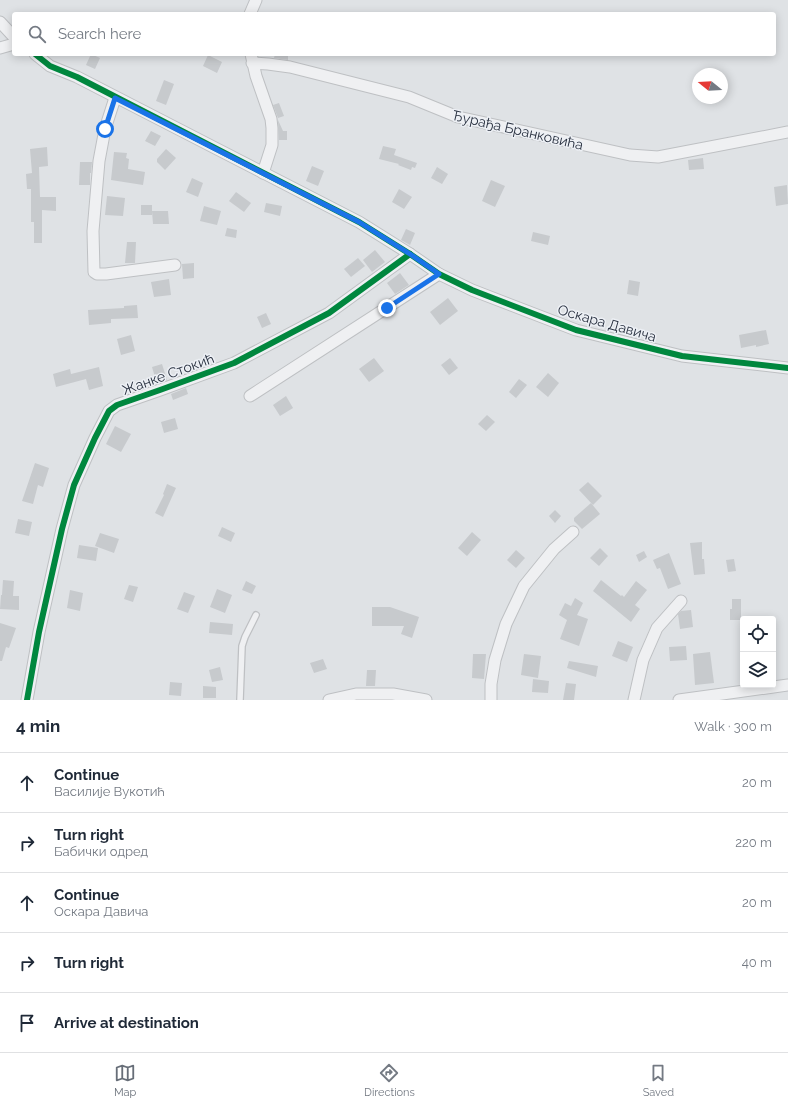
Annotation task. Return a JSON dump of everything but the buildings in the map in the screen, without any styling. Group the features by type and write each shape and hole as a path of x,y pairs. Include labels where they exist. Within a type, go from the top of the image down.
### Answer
{"street":[{"path":"251,12 256,0"},
{"path":"0,22 12,35"},
{"path":"0,48 12,45"},
{"name":"Оскара Давича","path":"38,56 50,66 77,77 115,98 359,222 439,274 472,290 576,330 682,356 788,368"},
{"path":"252,58 271,118 272,128 272,145 263,173"},
{"name":"Ђурађа Бранковића","path":"252,58 409,97 458,117 630,155 658,156 788,132"},
{"path":"115,98 105,129 98,161 93,231 94,272 97,274 106,274 175,265"},
{"name":"Жанке Стокић","path":"27,700 39,632 62,529 74,485 109,411 117,405 234,362 329,313 410,254"},
{"path":"250,396 439,274"},
{"path":"491,700 491,684 495,660 506,624 524,586 554,549 573,532"},
{"path":"634,700 643,660 657,628 680,601"},
{"path":"679,700 788,684"},
{"path":"329,700 356,694 426,700"}],"lane":[{"path":"240,700 242,646 256,615"}],"cycle path":[{"path":"38,56 50,66 77,77 359,222 439,274 472,290 576,330 682,356 788,368"},
{"path":"27,700 39,632 62,529 74,485 109,411 117,405 234,363 329,313 410,254"}],"route":[{"path":"105,129 115,98 359,222 439,274 387,308"}]}
